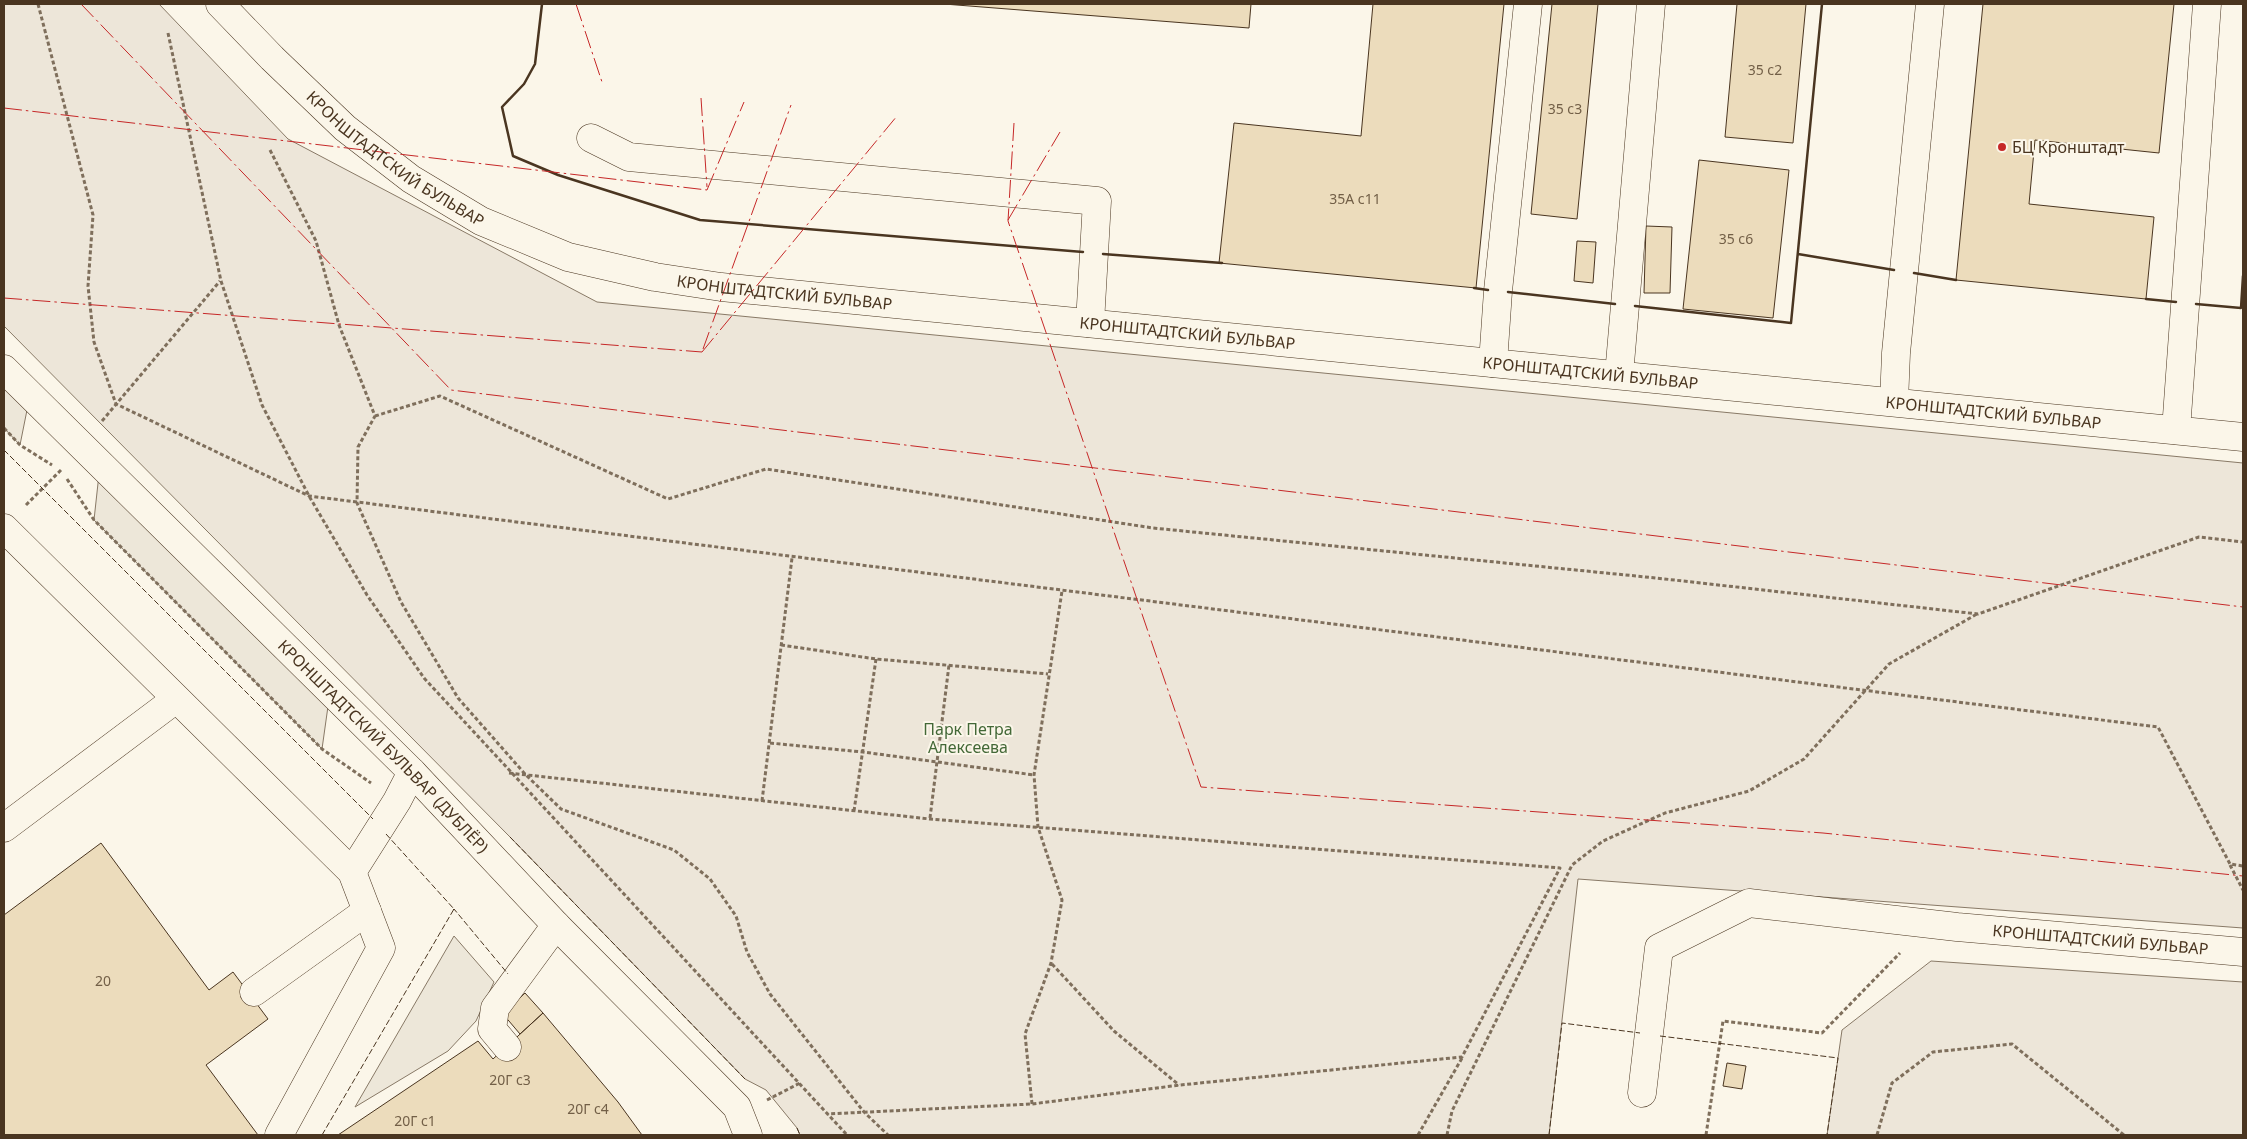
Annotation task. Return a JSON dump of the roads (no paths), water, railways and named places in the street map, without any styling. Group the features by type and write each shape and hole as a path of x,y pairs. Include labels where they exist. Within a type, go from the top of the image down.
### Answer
{"main road":[{"name":"КРОНШТАДТСКИЙ БУЛЬВАР","path":"220,4 272,58 345,128 411,179 481,221 568,257 656,277 721,287 2243,437"},
{"path":"1493,363 1498,291 1528,4"},
{"path":"1619,375 1651,4"},
{"path":"1894,402 1896,353 1930,4"},
{"path":"2176,430 2206,4"},
{"path":"591,138 629,157 1097,200 1090,323"},
{"name":"КРОНШТАДТСКИЙ БУЛЬВАР (ДУБЛЁР)","path":"4,369 412,772 556,925 737,1107 748,1135"},
{"path":"4,528 352,872 381,948 279,1135"},
{"path":"4,828 176,699"},
{"path":"352,872 397,801 412,772"},
{"name":"КРОНШТАДТСКИЙ БУЛЬВАР","path":"1642,1093 1659,948 1749,902 1957,927 2243,952"},
{"path":"254,992 367,912"},
{"path":"492,1032 495,1008 556,925"}],"place":[{"name":"БЦ Кронштадт","path":"2002,147"}],"park label":[{"name":"Парк Петра Алексеева","path":"968,738"}]}
